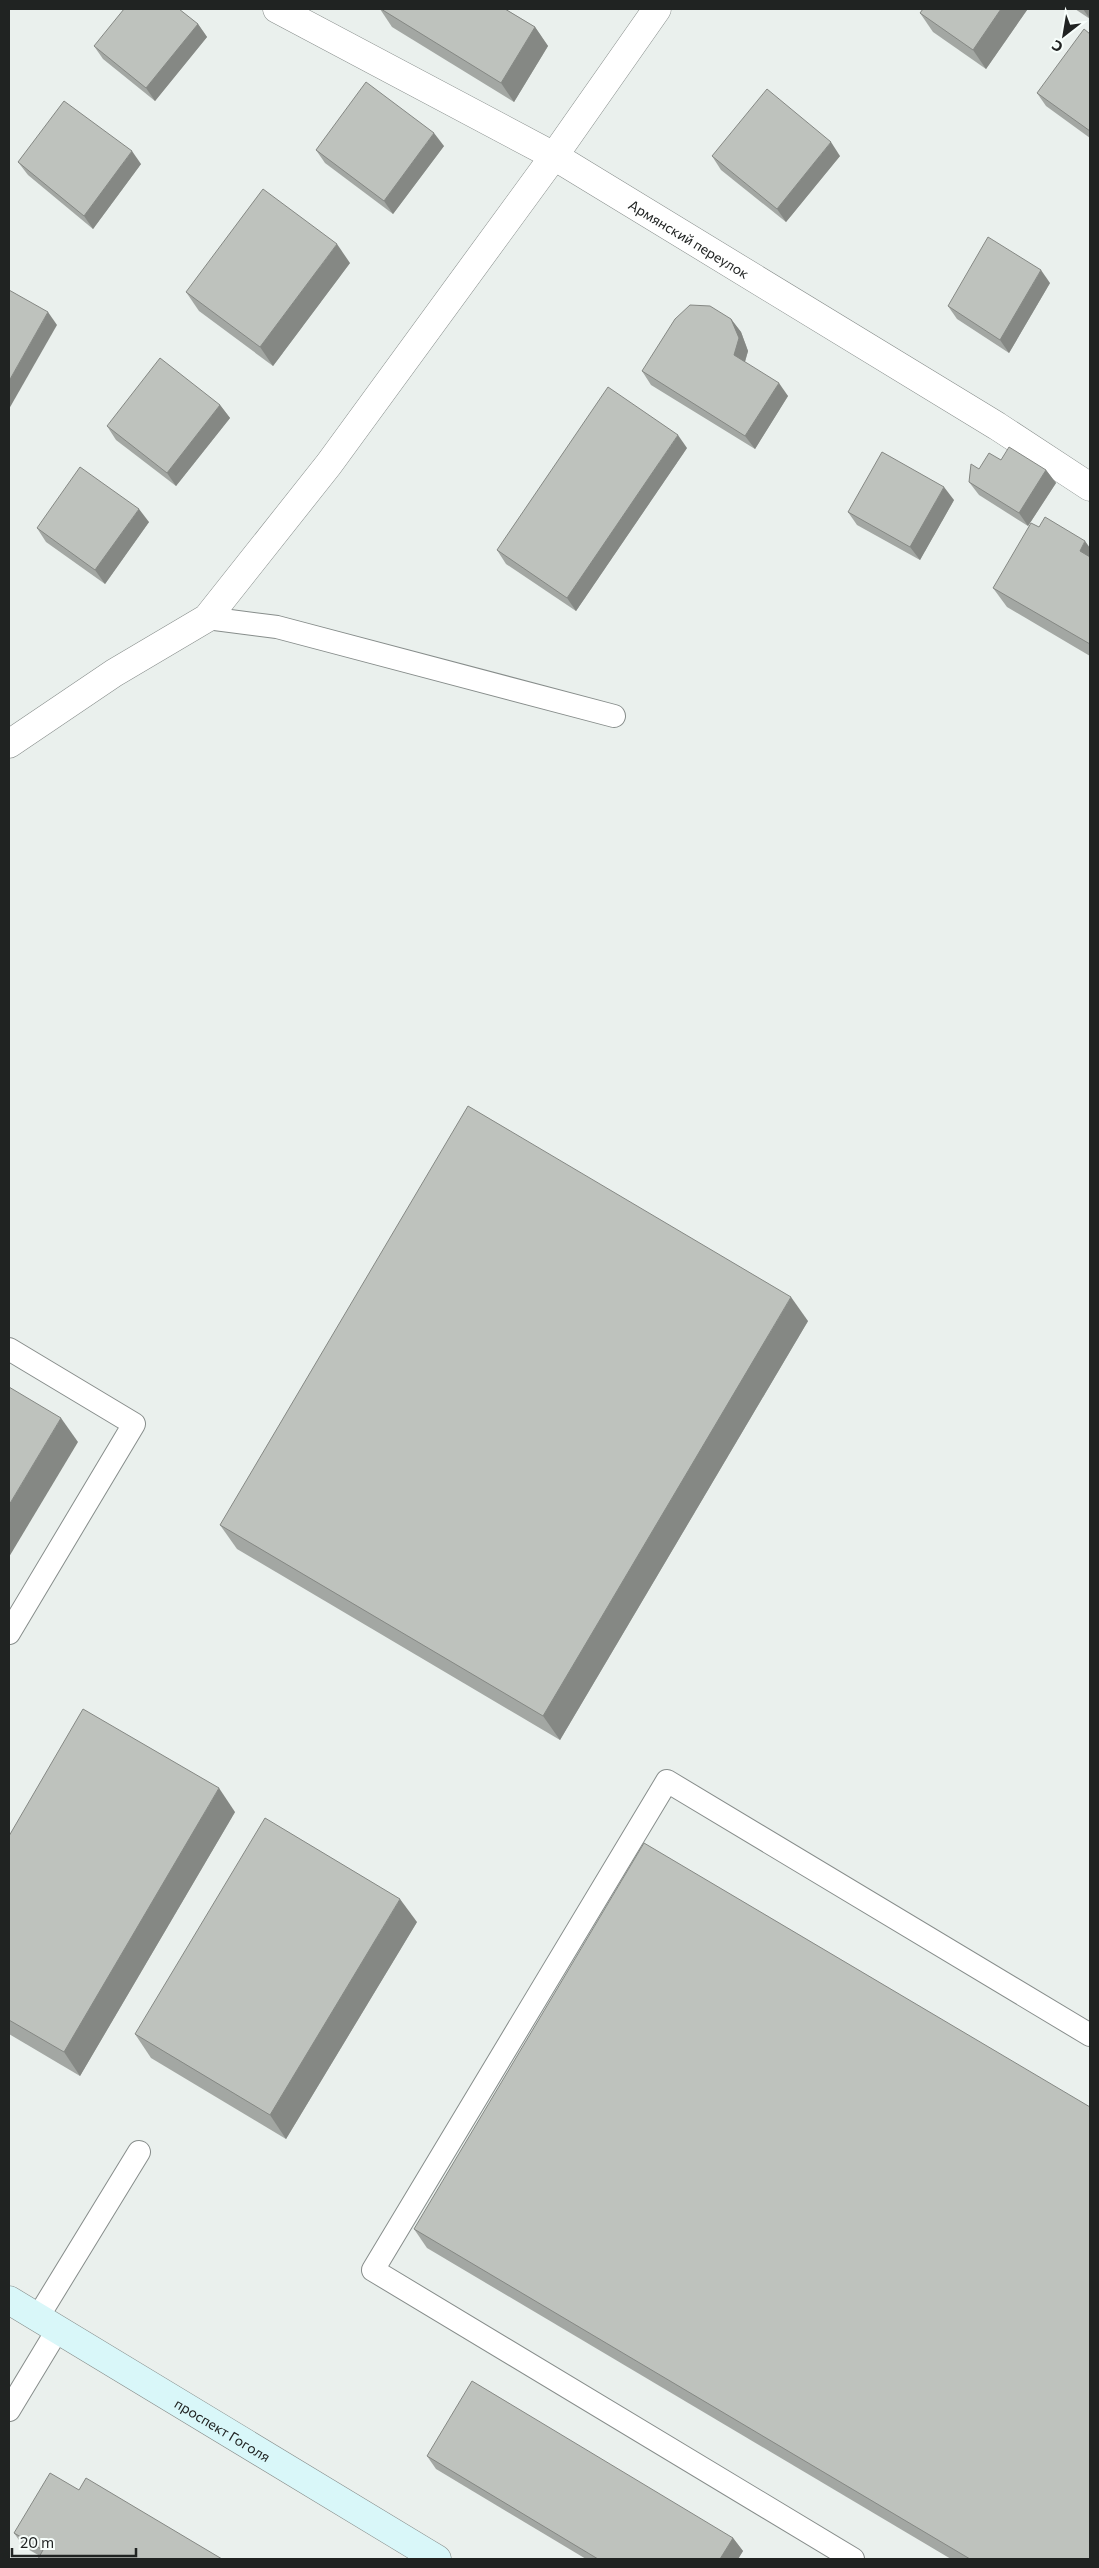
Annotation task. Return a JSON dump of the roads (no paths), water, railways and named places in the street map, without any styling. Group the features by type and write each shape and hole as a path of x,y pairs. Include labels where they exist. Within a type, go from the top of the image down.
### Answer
{"street":[{"name":"Армянский переулок","path":"277,9 554,156 997,426 1090,487"},
{"path":"9,744 114,673 207,618 329,464 554,156 657,9"},
{"name":"проспект Гоголя","path":"9,2300 438,2559"}],"lane":[{"path":"207,618 277,627 614,716"},
{"path":"9,1349 134,1424 9,1633"},
{"path":"853,2559 373,2270 667,1782 1090,2035"},
{"path":"9,2410 48,2323 139,2152"}]}
